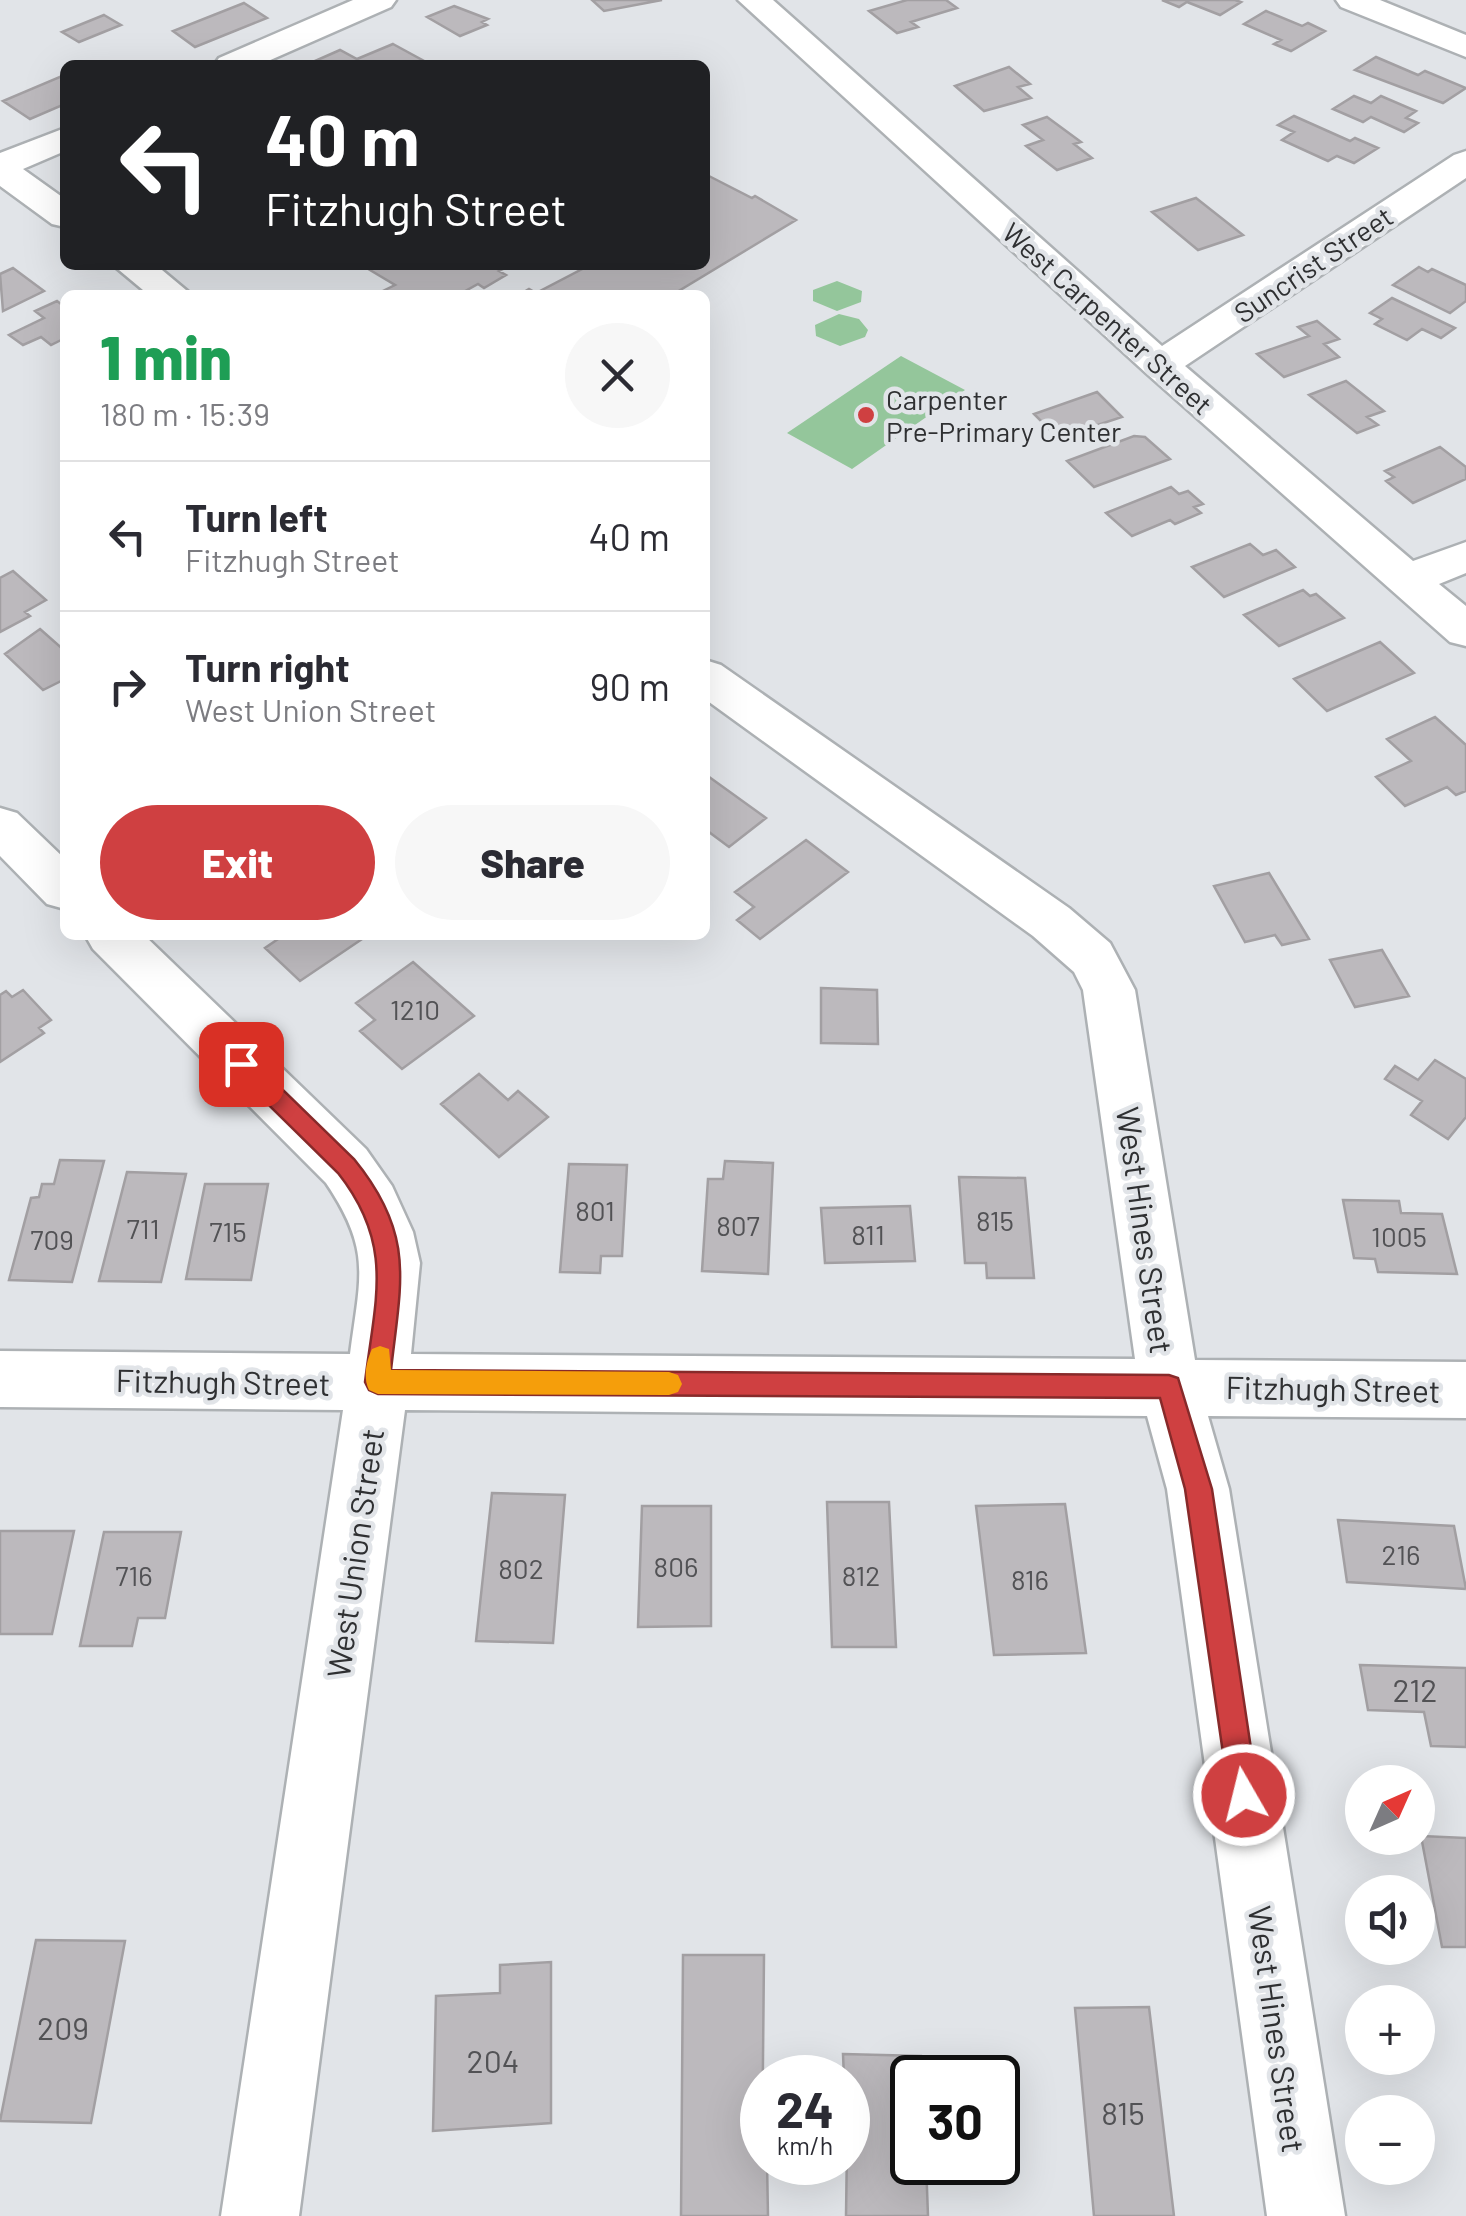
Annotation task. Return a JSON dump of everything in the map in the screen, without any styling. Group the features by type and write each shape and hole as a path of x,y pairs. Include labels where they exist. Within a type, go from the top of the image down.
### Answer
{"street":[{"name":"West Carpenter Street","path":"754,0 1160,366 1466,632"},
{"path":"1352,0 1466,47"},
{"path":"241,60 354,4"},
{"path":"60,140 0,168 60,212"},
{"name":"Suncrist Street","path":"1160,366 1466,162"},
{"path":"139,270 166,290"},
{"path":"1408,580 1466,556"},
{"name":"West Hines Street","path":"710,680 1051,922 1092,958 1110,990 1169,1386 1198,1489 1306,2216"},
{"path":"0,826 60,885"},
{"name":"West Union Street","path":"116,940 360,1184 384,1232 391,1263 378,1382 260,2216"},
{"name":"Fitzhugh Street","path":"0,1379 1466,1390"}],"green space":[{"path":"837,281 862,291 861,302 837,311 813,301 813,290"},
{"path":"839,314 859,319 868,330 865,337 840,346 816,336 815,325"},
{"path":"901,356 965,390 852,469 787,433"}],"building":[{"path":"592,0 662,0 604,11"},
{"path":"907,0 946,0 957,8 911,22 918,27 897,33 869,11"},
{"path":"1162,0 1241,2 1220,15 1187,2 1179,7"},
{"path":"244,3 267,18 195,47 173,31"},
{"path":"454,6 488,19 482,22 487,25 460,36 427,17"},
{"path":"1266,11 1325,31 1291,51 1274,44 1281,40 1244,24"},
{"path":"104,15 121,25 79,42 62,32"},
{"path":"393,44 422,60 317,60 340,50 357,59"},
{"path":"1376,57 1418,75 1425,71 1466,88 1443,103 1355,70"},
{"path":"1009,67 1030,84 1018,87 1031,98 984,111 955,86"},
{"path":"60,77 60,106 30,119 3,101"},
{"path":"1354,96 1371,103 1381,96 1416,111 1406,118 1418,123 1404,132 1371,117 1363,122 1333,109"},
{"path":"1294,116 1350,141 1355,138 1378,148 1354,163 1337,156 1328,161 1282,140 1294,132 1278,125"},
{"path":"1047,117 1081,142 1074,144 1092,158 1057,170 1026,146 1043,140 1023,125"},
{"path":"710,177 796,220 680,290 542,290 580,270 710,270"},
{"path":"1196,198 1243,235 1198,250 1152,212"},
{"path":"1419,267 1466,285 1466,301 1450,313 1393,285"},
{"path":"13,268 44,291 3,311 0,274"},
{"path":"370,270 501,270 506,275 484,288 478,284 467,290 385,290 395,285"},
{"path":"1392,298 1455,328 1441,338 1422,329 1407,340 1375,324 1382,319 1370,313"},
{"path":"57,301 60,303 60,340 51,345 41,337 23,345 9,335 44,318 35,311"},
{"path":"1317,321 1339,339 1324,344 1339,357 1284,377 1257,354 1309,336 1298,327"},
{"path":"1346,381 1384,411 1367,417 1378,425 1357,433 1309,395"},
{"path":"1097,392 1122,417 1058,438 1034,414"},
{"path":"1134,436 1145,437 1170,459 1094,487 1067,461"},
{"path":"1440,447 1466,467 1466,479 1413,503 1386,481 1394,477 1385,471"},
{"path":"1171,487 1179,494 1188,491 1203,504 1194,507 1201,513 1175,524 1170,520 1132,536 1106,513"},
{"path":"1250,544 1263,555 1276,550 1295,567 1224,597 1192,567"},
{"path":"13,571 46,600 25,612 30,616 0,632 0,578"},
{"path":"1303,590 1310,596 1316,594 1344,618 1279,646 1244,615"},
{"path":"40,629 60,647 60,682 43,690 5,654"},
{"path":"1380,642 1414,673 1327,711 1294,679"},
{"path":"1435,717 1466,745 1466,791 1456,795 1447,787 1405,806 1376,777 1411,761 1387,739"},
{"path":"710,778 766,818 729,847 710,833"},
{"path":"806,840 848,872 760,939 737,920 754,907 735,892"},
{"path":"1269,873 1309,939 1282,945 1275,935 1245,942 1214,886"},
{"path":"277,940 361,940 300,981 265,948"},
{"path":"1382,950 1409,996 1355,1007 1330,960"},
{"path":"413,962 474,1016 402,1069 360,1031 375,1020 356,1003"},
{"path":"821,988 877,990 878,1044 821,1043"},
{"path":"23,990 51,1020 39,1028 44,1033 0,1062 0,995 6,991 12,997"},
{"path":"1435,1060 1466,1079 1466,1117 1448,1139 1411,1115 1422,1101 1385,1079 1395,1066 1418,1080"},
{"path":"479,1074 508,1100 518,1091 548,1117 499,1157 441,1104"},
{"path":"60,1160 104,1161 72,1282 9,1280 31,1198 39,1197 42,1184 54,1184"},
{"path":"725,1161 773,1163 768,1274 702,1271 708,1179 723,1179"},
{"path":"569,1164 627,1165 622,1256 601,1256 600,1273 560,1272"},
{"path":"127,1172 186,1174 161,1282 99,1281"},
{"path":"959,1177 1025,1178 1034,1278 987,1278 986,1263 965,1263"},
{"path":"205,1184 268,1184 251,1280 186,1279"},
{"path":"1343,1200 1399,1201 1401,1213 1442,1214 1457,1274 1378,1272 1375,1259 1354,1258"},
{"path":"910,1206 915,1261 825,1263 821,1208"},
{"path":"492,1493 565,1495 553,1643 476,1641"},
{"path":"827,1502 889,1502 896,1647 832,1647"},
{"path":"1065,1504 1086,1653 994,1655 976,1506"},
{"path":"642,1506 711,1506 711,1626 638,1627"},
{"path":"1338,1520 1454,1526 1466,1589 1347,1582"},
{"path":"0,1531 74,1531 52,1634 0,1634"},
{"path":"104,1532 181,1532 165,1618 138,1618 132,1646 80,1646"},
{"path":"1360,1665 1466,1668 1466,1747 1431,1746 1424,1712 1368,1710"},
{"path":"1435,1837 1466,1838 1466,1947 1442,1947 1435,1910 1435,1875 1428,1875 1425,1855 1435,1855"},
{"path":"36,1940 125,1941 91,2123 0,2121"},
{"path":"683,1955 764,1955 763,2055 740,2055 740,2185 767,2185 768,2216 681,2216"},
{"path":"551,1962 551,2123 433,2131 436,1996 500,1993 500,1965"},
{"path":"1149,2007 1174,2216 1094,2216 1075,2008"},
{"path":"843,2054 890,2055 890,2185 927,2185 928,2216 846,2216 846,2185 870,2185 870,2055"}],"slow traffic":[{"path":"380,1357 378,1382 669,1384"}],"place":[{"name":"Carpenter Pre-Primary Center","path":"866,415"}],"route":[{"path":"241,1064 346,1166 372,1204 391,1263 378,1382 1169,1386 1198,1489 1244,1795"}]}
